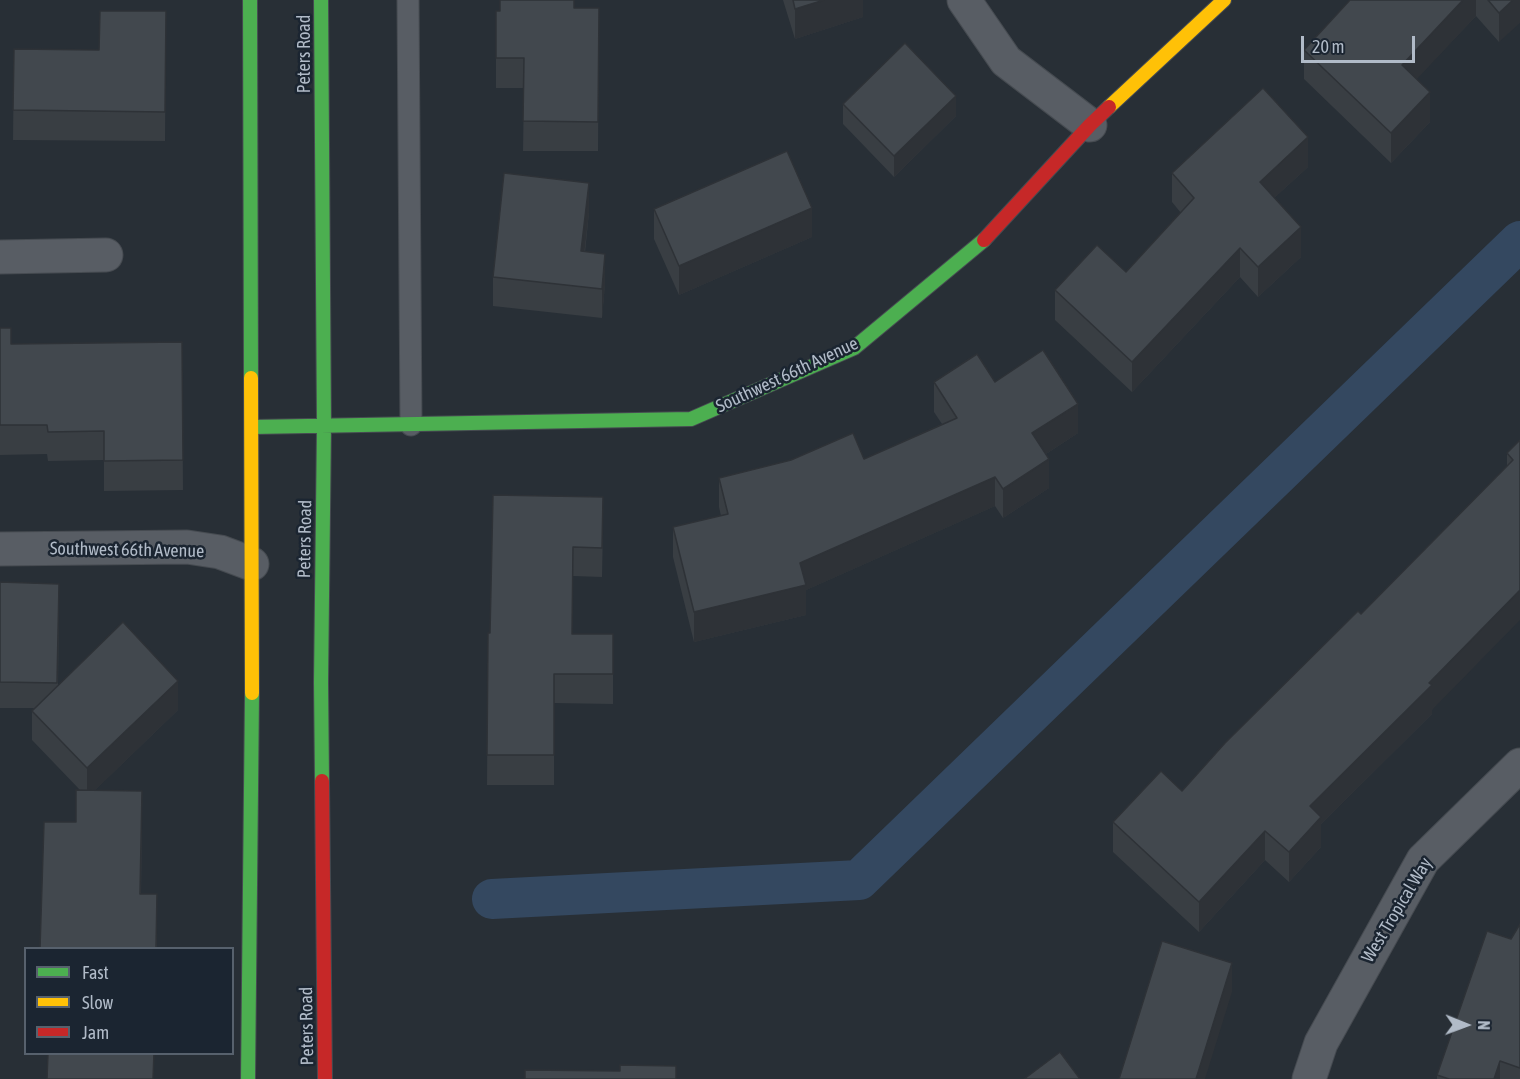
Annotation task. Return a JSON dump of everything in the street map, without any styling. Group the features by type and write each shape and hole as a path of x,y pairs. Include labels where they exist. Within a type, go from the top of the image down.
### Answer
{"main road":[{"path":"248,1079 252,564 250,0"},
{"name":"Peters Road","path":"321,0 324,426 321,682 325,1079"},
{"name":"Southwest 66th Avenue","path":"252,427 691,419 854,348 987,238 1090,125 1224,0"}],"street":[{"path":"964,0 1005,60 1090,125"},
{"path":"0,256 106,255"},
{"name":"Southwest 66th Avenue","path":"0,549 188,547 220,552 252,564"},
{"name":"West Tropical Way","path":"1309,1079 1321,1042 1423,860 1520,765"}],"lane":[{"path":"408,0 411,425"}],"building":[{"path":"500,0 574,0 574,8 599,8 598,122 523,121 524,58 496,58 496,11 500,11"},
{"path":"793,0 824,0 795,9"},
{"path":"1350,0 1463,0 1402,65 1430,92 1391,133 1304,50"},
{"path":"1488,0 1513,0 1499,13"},
{"path":"100,11 166,11 165,112 13,110 14,49 99,50"},
{"path":"905,43 956,96 894,156 843,104"},
{"path":"1263,88 1308,137 1260,182 1301,227 1258,267 1240,248 1132,362 1055,290 1097,245 1126,272 1194,198 1172,173"},
{"path":"787,151 812,208 679,266 654,209"},
{"path":"504,173 589,183 581,251 605,254 602,289 493,277"},
{"path":"0,328 11,328 11,344 182,342 183,460 104,461 104,431 48,432 47,425 0,425"},
{"path":"1043,350 1078,404 1032,433 1049,459 1003,489 995,477 800,563 806,585 694,612 673,527 728,514 719,478 791,460 853,433 864,459 957,418 934,382 977,354 995,382"},
{"path":"1520,440 1520,590 1429,683 1432,685 1310,806 1321,817 1289,852 1265,831 1199,902 1113,822 1161,771 1182,791 1225,743 1358,611 1361,614 1513,460 1507,453"},
{"path":"493,495 603,497 602,548 573,547 572,634 613,634 613,674 554,674 554,755 487,755 488,633 490,633"},
{"path":"0,582 59,584 57,683 0,682"},
{"path":"123,622 178,681 87,768 32,711"},
{"path":"76,790 142,791 140,894 157,894 156,947 40,947 44,822 76,822"},
{"path":"1520,924 1520,1068 1500,1061 1494,1079 1449,1079 1437,1075 1487,931 1511,939"},
{"path":"1162,941 1232,963 1196,1079 1119,1079"},
{"path":"1060,1052 1080,1079 1024,1079"},
{"path":"48,1055 154,1055 153,1079 47,1079"},
{"path":"620,1065 676,1066 676,1079 525,1079 525,1070 620,1071"}],"waterway":[{"path":"492,899 859,880 1520,241"}],"traffic: fast":[{"path":"250,0 251,378"},
{"path":"321,0 324,426 322,781"},
{"path":"252,427 691,419 854,348 984,240"},
{"path":"248,1079 252,693"}],"traffic: slow":[{"path":"1109,107 1224,0"},
{"path":"251,378 252,693"}],"traffic: jam":[{"path":"984,240 1109,107"},
{"path":"322,781 325,1079"}]}
